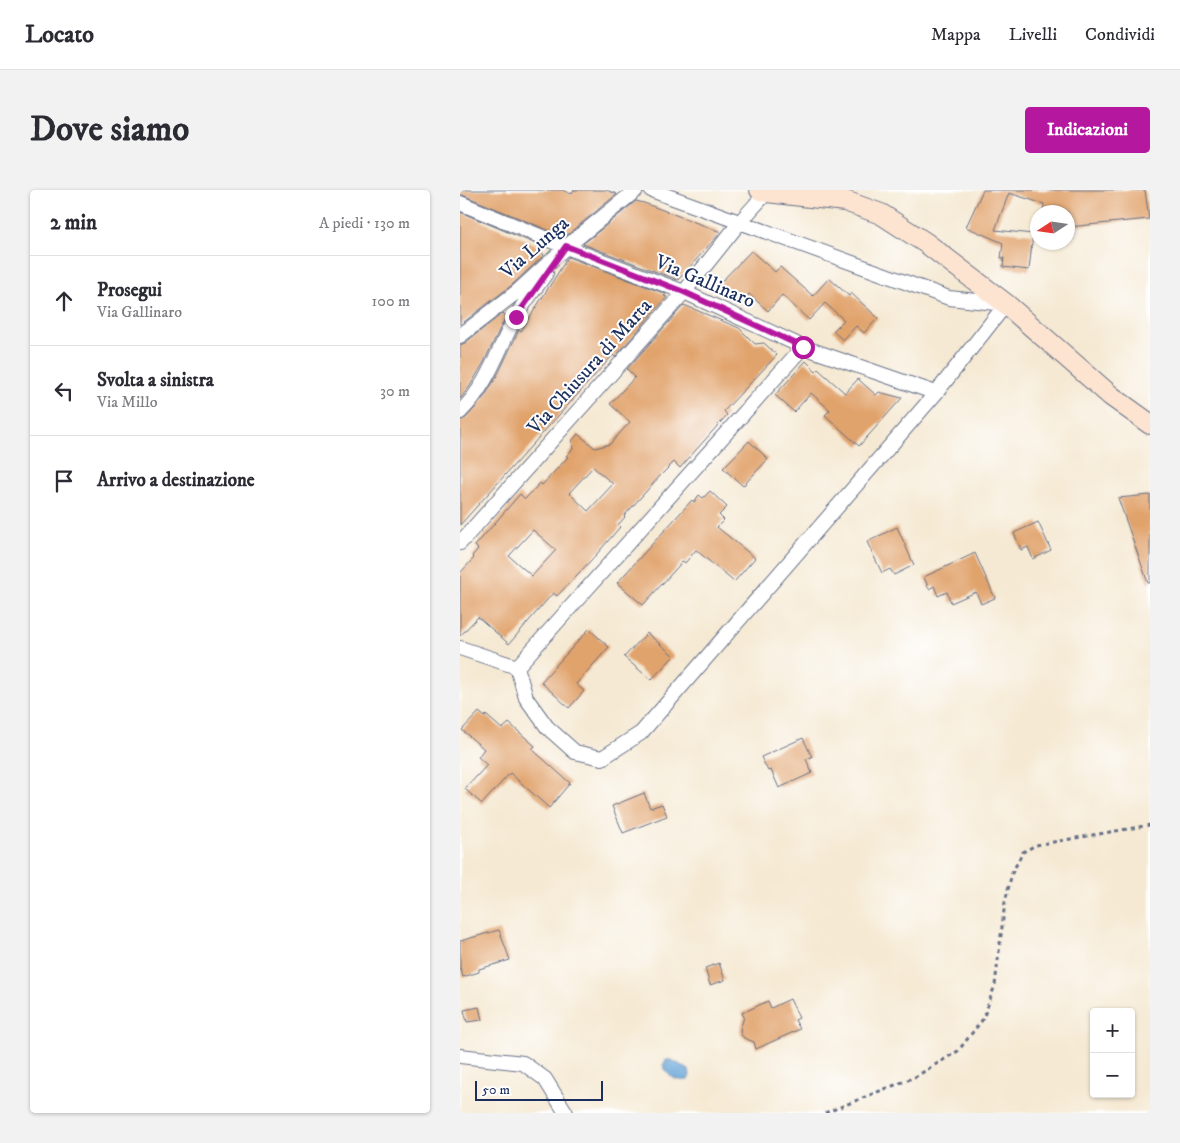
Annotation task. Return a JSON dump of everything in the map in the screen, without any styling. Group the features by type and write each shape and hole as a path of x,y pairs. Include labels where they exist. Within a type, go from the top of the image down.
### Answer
{"main road":[{"path":"768,191 845,201 881,214 926,243 1006,304 1111,396 1150,424"}],"street":[{"name":"Via Lunga","path":"460,336 518,291 566,246 636,190"},
{"path":"651,190 949,298 1006,304"},
{"name":"Via Chiusura di Marta","path":"460,543 684,292 740,222 768,191"},
{"name":"Via Gallinaro","path":"460,203 684,292 803,347 936,393"},
{"path":"460,412 471,402 520,311 566,246"},
{"path":"517,667 526,698 547,727 574,752 602,758 641,733 936,393 1006,304"},
{"path":"517,667 803,347"},
{"path":"460,648 517,667"},
{"path":"460,1056 523,1062 545,1079 566,1113"}],"path":[{"path":"825,1113 914,1077 958,1051 983,1019 995,985 1005,902 1012,873 1023,852 1036,846 1150,825"}],"water":[{"path":"666,1060 672,1060 689,1070 688,1080 676,1079 670,1075 663,1065"}],"building":[{"path":"460,190 562,190 571,194 574,190 606,190 617,194 565,237 460,194"},
{"path":"983,190 1145,190 1149,219 1075,226 1075,205 1044,205 1009,193 995,230 1030,234 1031,250 1029,270 1003,267 1004,258 1001,258 1003,243 966,227"},
{"path":"636,201 721,232 678,280 583,244"},
{"path":"460,212 536,244 544,255 512,285 460,325"},
{"path":"751,251 775,272 780,267 813,296 829,278 849,296 851,293 878,318 864,333 856,326 843,340 833,331 844,320 825,303 809,320 782,295 768,311 749,294 740,304 719,284"},
{"path":"568,257 666,294 664,296 667,297 615,357 613,355 460,525 460,421 466,418 485,396 519,330 521,331"},
{"path":"684,305 739,328 755,344 764,343 777,355 724,411 727,415 680,468 674,462 660,476 624,516 618,525 620,527 596,555 557,596 553,593 509,644 478,617 460,636 460,573 474,558 472,556 478,549 475,546 520,494 525,499 540,483 542,485 568,457 566,456 573,449 572,441 578,434 595,448 610,444 630,422 610,404 635,377 627,369","holes":["593,467 613,484 588,511 569,493","533,530 556,550 532,576 509,556"]},
{"path":"503,313 506,316 483,364 460,399 460,345"},
{"path":"806,361 845,393 858,379 876,395 879,392 902,398 859,446 825,415 830,410 811,393 794,412 775,395"},
{"path":"749,441 768,459 743,486 723,468"},
{"path":"710,491 727,507 719,515 724,520 717,527 755,558 734,582 696,550 685,563 683,561 643,605 617,583 692,500 694,502 699,495 703,498"},
{"path":"1150,495 1150,583 1148,583 1118,498"},
{"path":"1038,522 1051,550 1033,559 1028,547 1021,550 1014,533"},
{"path":"897,527 914,565 894,575 890,569 882,573 867,542"},
{"path":"975,553 995,598 981,604 976,592 951,603 947,592 938,596 934,586 929,589 924,577"},
{"path":"589,629 609,647 576,684 584,691 569,708 541,682"},
{"path":"647,633 674,656 651,680 624,657"},
{"path":"479,712 485,717 486,715 502,729 509,723 535,746 532,749 570,783 549,808 510,773 482,804 465,789 487,765 478,757 484,749 462,730"},
{"path":"803,738 812,757 806,759 812,773 779,788 771,770 768,771 761,757"},
{"path":"644,793 650,808 662,804 667,816 623,833 612,806"},
{"path":"499,930 510,960 479,969 479,972 463,977 460,967 460,941"},
{"path":"719,963 725,980 710,985 705,968"},
{"path":"790,999 799,1018 795,1020 800,1029 756,1049 754,1042 744,1038 741,1034 740,1030 744,1017 742,1013 768,1001 771,1008"},
{"path":"479,1007 482,1020 467,1022 464,1010"}],"route":[{"path":"516,317 566,246 684,292 803,347"}]}
